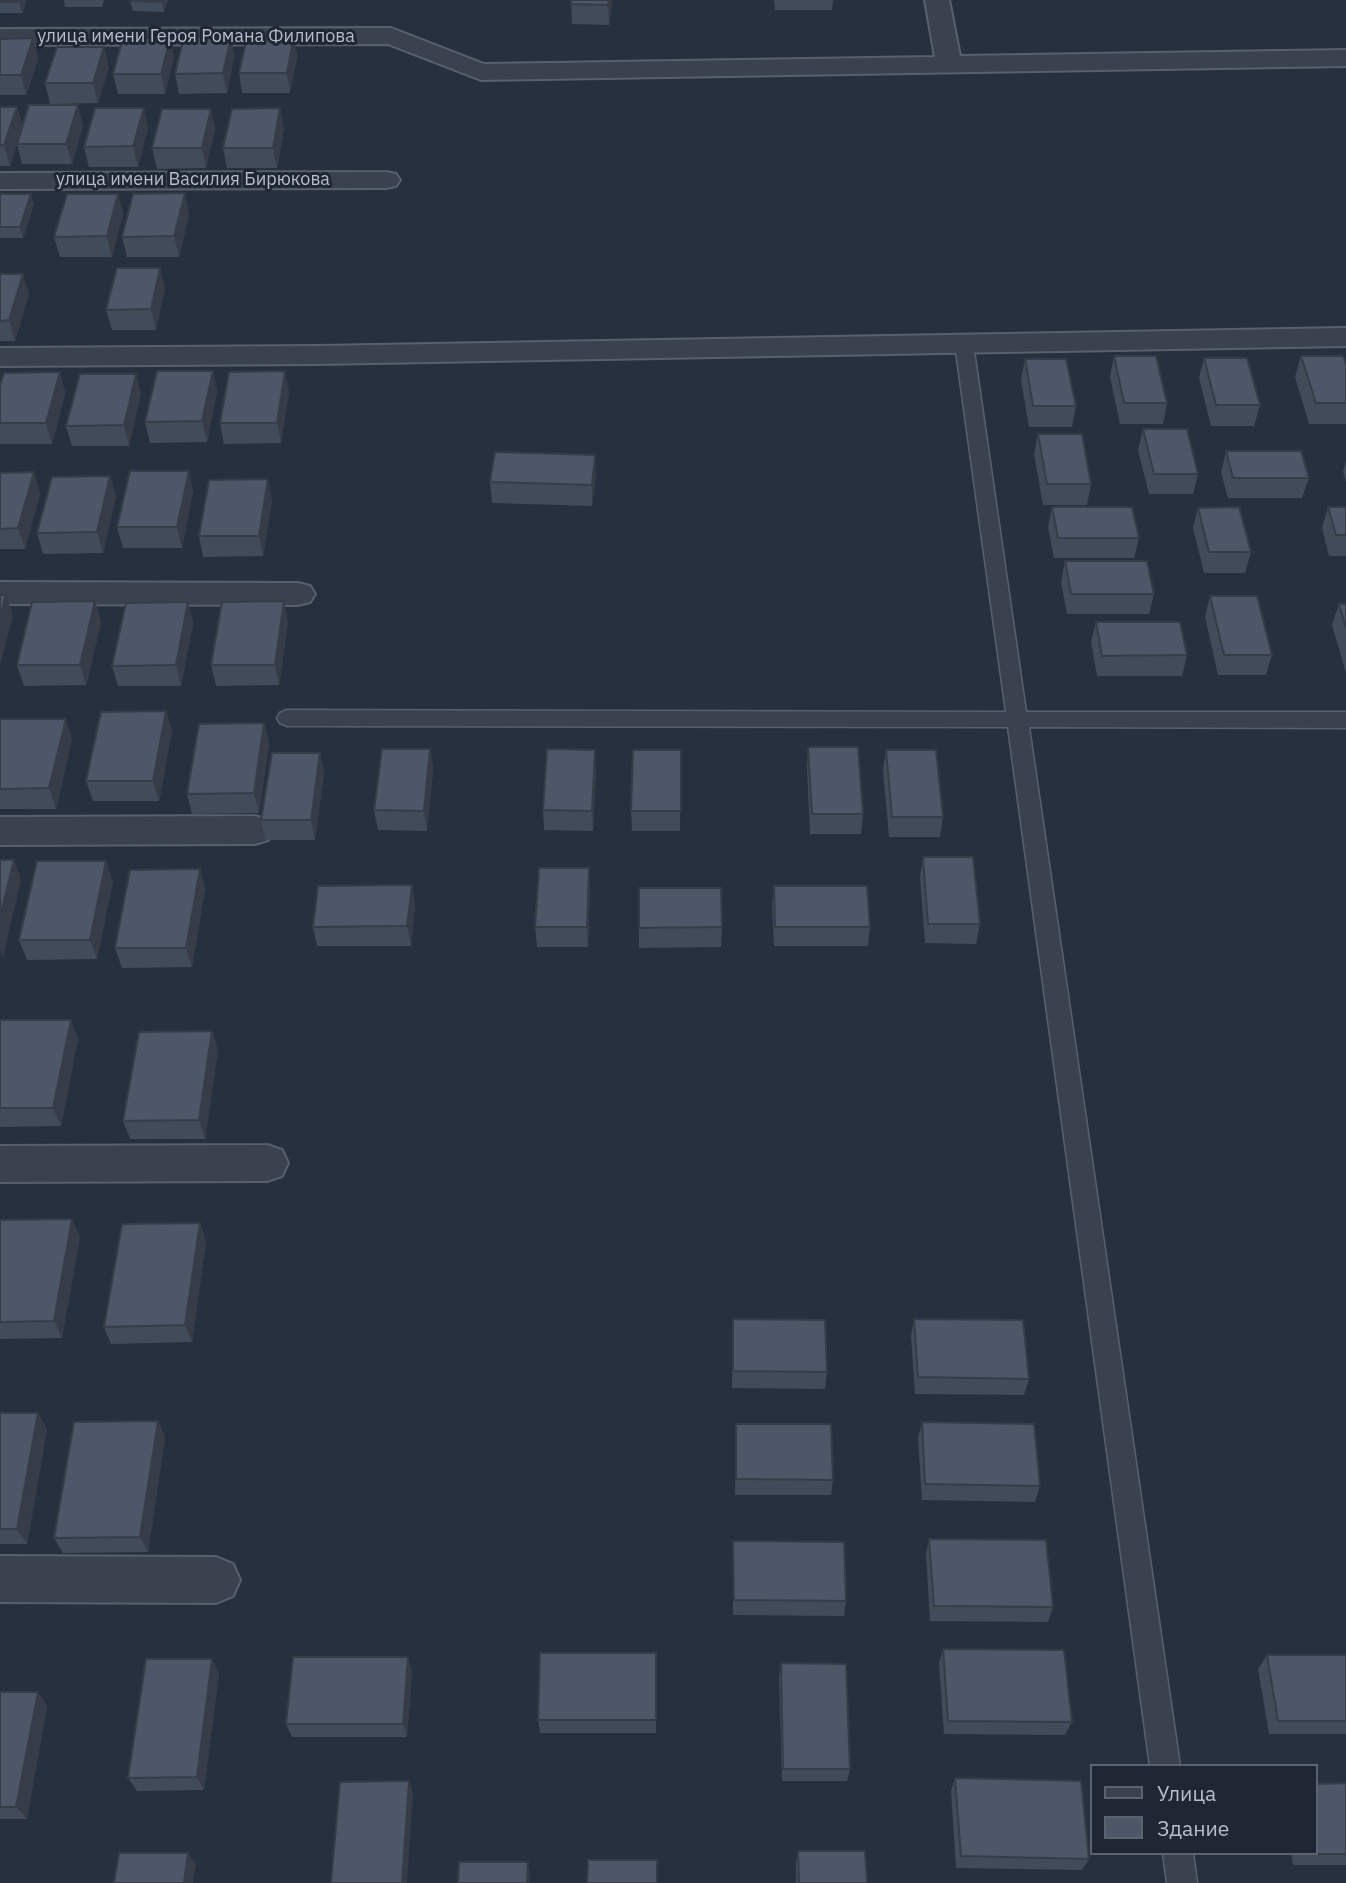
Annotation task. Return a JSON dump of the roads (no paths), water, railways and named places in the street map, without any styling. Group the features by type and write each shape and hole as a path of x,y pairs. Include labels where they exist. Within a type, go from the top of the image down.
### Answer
{"street":[{"path":"937,0 950,64 1346,58"},
{"name":"улица имени Героя Романа Филипова","path":"0,37 391,36 481,72 950,64"},
{"name":"улица имени Василия Бирюкова","path":"0,181 386,180"},
{"path":"0,357 317,355 1346,337"},
{"path":"0,593 298,594"},
{"path":"0,831 255,830"},
{"path":"0,1164 267,1163"},
{"path":"0,1579 216,1580"}],"lane":[{"path":"964,344 1165,1764"},
{"path":"288,718 1346,720"},
{"path":"1178,1855 1182,1883"}]}
